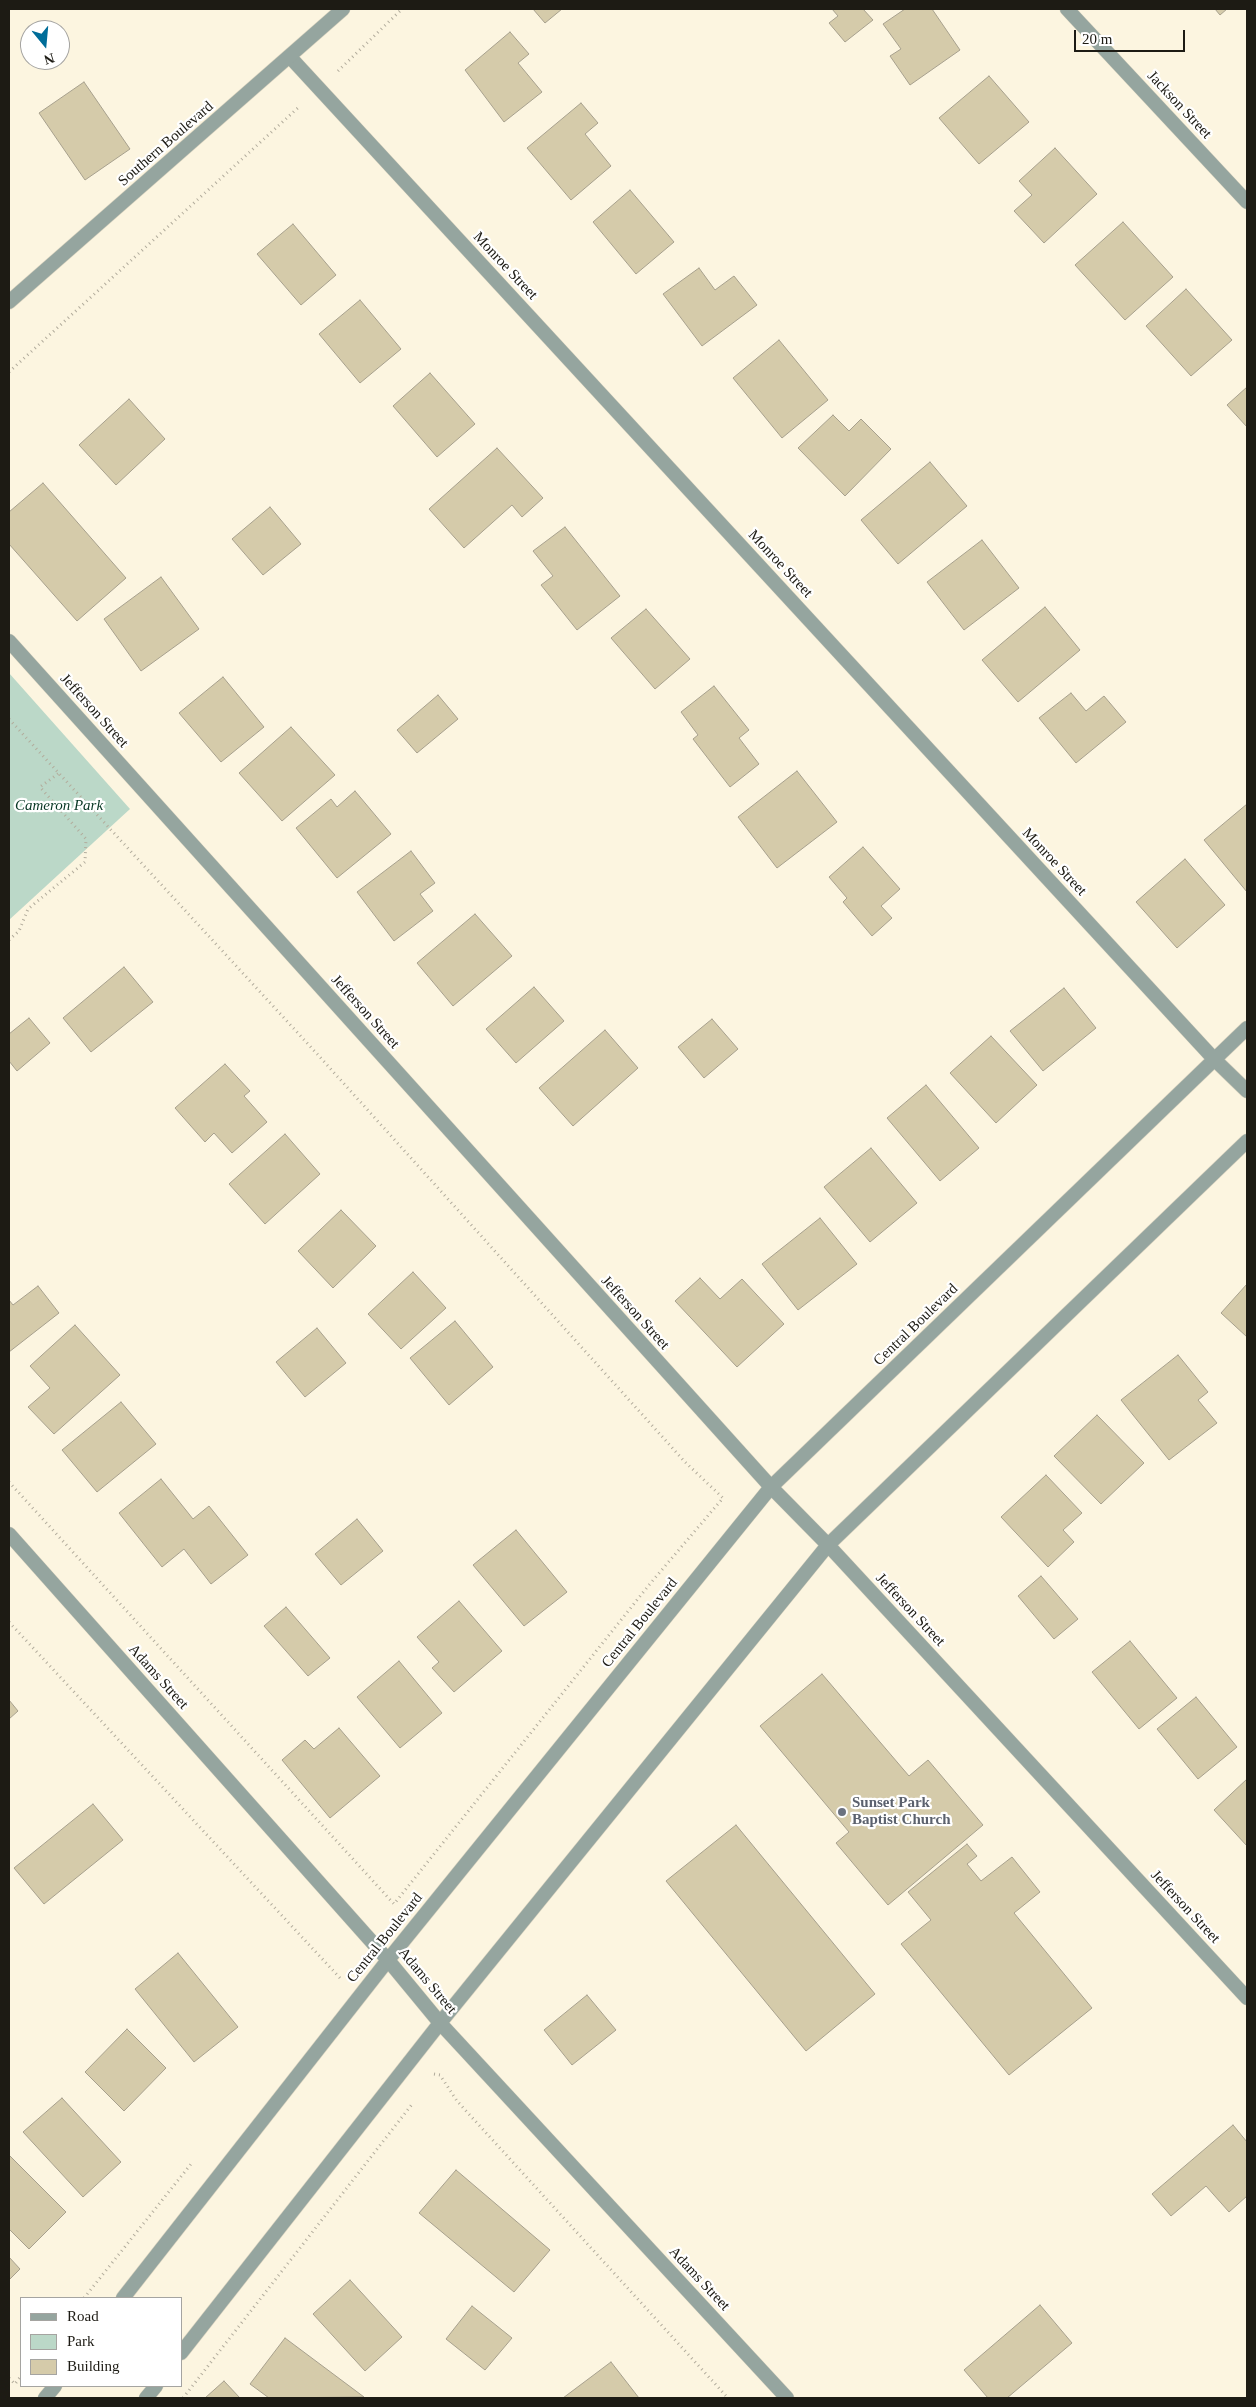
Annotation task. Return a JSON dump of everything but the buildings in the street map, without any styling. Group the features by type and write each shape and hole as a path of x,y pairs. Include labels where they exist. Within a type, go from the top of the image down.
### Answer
{"street":[{"name":"Southern Boulevard","path":"9,302 343,9"},
{"name":"Jackson Street","path":"1067,9 1247,202"},
{"name":"Monroe Street","path":"290,57 1214,1059 1247,1091"},
{"name":"Jefferson Street","path":"9,641 771,1488 828,1545 1247,1998"},
{"name":"Central Boulevard","path":"124,2297 388,1960 771,1488 1247,1028"},
{"path":"182,2352 440,2023 828,1545 1247,1141"},
{"name":"Adams Street","path":"9,1534 388,1960 440,2023 787,2398"},
{"path":"45,2398 54,2387"},
{"path":"146,2398 155,2387"}],"path":[{"path":"9,372 319,88 402,9"},
{"path":"9,719 685,1462 723,1498 649,1584 394,1904 9,1482"},
{"path":"9,940 19,931 28,908 85,862 86,840 40,787 59,773"},
{"path":"9,1622 340,1978"},
{"path":"429,2073 440,2075 457,2101 728,2398"},
{"path":"184,2398 410,2110 417,2095"},
{"path":"9,2378 15,2384 20,2377"}],"green space":[{"name":"Cameron Park","path":"9,673 130,809 9,920"}],"place":[{"name":"Sunset Park Baptist Church","path":"842,1812"}]}
